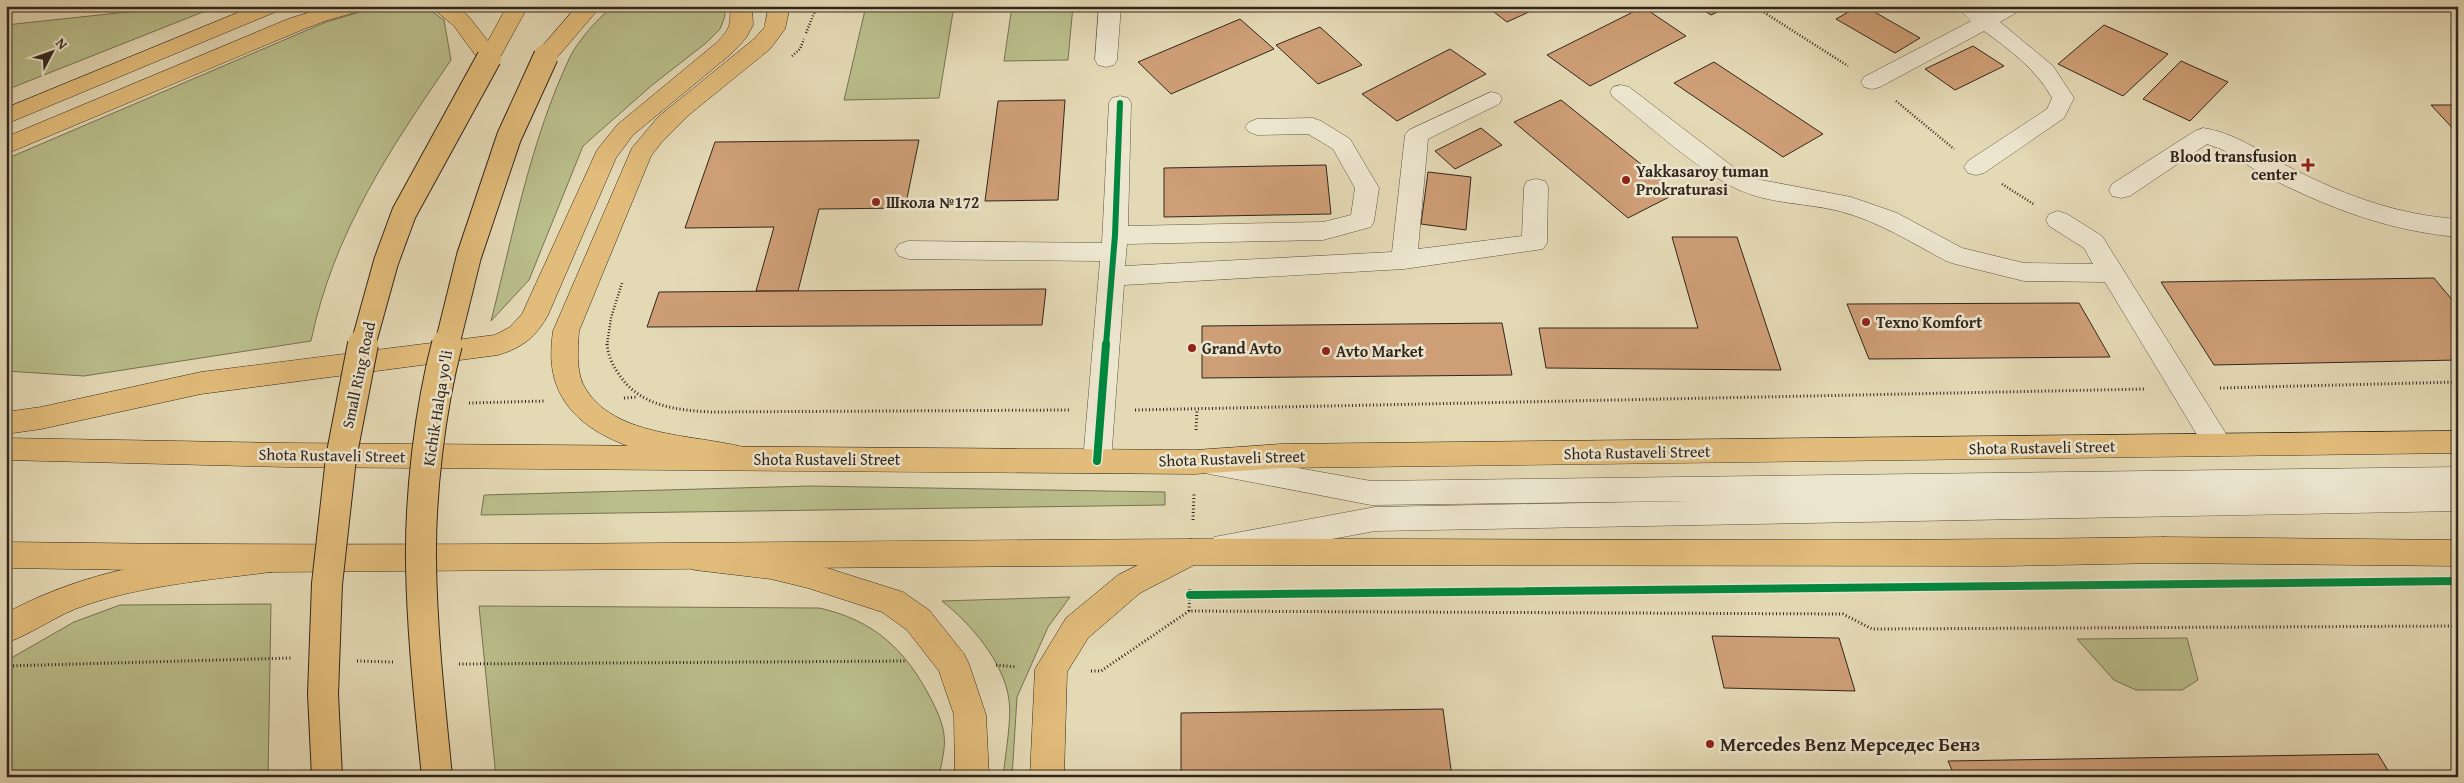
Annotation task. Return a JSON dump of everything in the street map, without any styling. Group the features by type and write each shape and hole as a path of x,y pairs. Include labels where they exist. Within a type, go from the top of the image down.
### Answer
{"main road":[{"path":"6,117 273,6"},
{"path":"6,146 296,24 320,15 356,6"},
{"path":"440,6 451,10 461,20 489,58"},
{"name":"Small Ring Road","path":"328,777 323,694 327,584 341,458 364,341 386,262 404,213 518,6"},
{"path":"546,56 571,6"},
{"path":"546,56 583,12 591,6"},
{"path":"6,423 41,418 201,383 498,345 514,338 527,327 536,315 598,168 614,142 643,114 724,49 738,33 742,25 741,6"},
{"path":"744,458 662,444 630,435 603,421 586,408 572,390 565,367 564,351 566,331 640,154 674,116 762,44 777,22 780,6"},
{"name":"Kichik Halqa yo'li","path":"437,777 425,654 421,560 427,457 443,359 469,256 509,137 546,56"},
{"name":"Shota Rustaveli Street","path":"6,449 287,455 1195,462 1281,456 2458,442"},
{"path":"6,555 271,559 1191,552 2003,553 2163,550 2457,555"},
{"path":"1046,777 1051,669 1077,628 1129,584 1191,552"},
{"path":"695,557 771,566 808,575 892,602 918,620 953,664 970,715 972,777"},
{"path":"6,629 39,610 93,589 151,576 271,559"}],"street":[{"path":"1106,60 1110,6"},
{"path":"1966,6 2031,58 2057,85 2063,98 2056,113 1976,167"},
{"path":"1872,82 2014,6"},
{"path":"1621,92 1724,172 1749,185 1794,196 1842,203 1888,219 1955,254 2024,272 2112,273"},
{"path":"1404,260 1418,135 1491,99"},
{"path":"1097,461 1113,254 1120,104"},
{"path":"1113,254 1324,231 1362,221 1367,188 1342,144 1313,126 1257,128"},
{"path":"2120,190 2203,136 2215,136 2271,168 2347,205 2386,218 2436,227 2458,228"},
{"path":"908,250 1404,260 1534,243 1536,187"},
{"path":"2058,220 2093,242 2218,445"},
{"path":"1195,462 1371,493 2458,479"},
{"path":"1191,552 1375,519 2458,499"}],"path":[{"path":"786,61 800,49 817,6"},
{"path":"1754,6 1872,82 1976,167 2058,220"},
{"path":"623,279 609,325 607,341 608,357 620,378 638,397 654,404 671,408 710,412 1197,409 2458,382"},
{"path":"1197,409 1189,611 1844,614 1872,630 2458,626"},
{"path":"1190,595 1200,595"},
{"path":"6,666 299,659"},
{"path":"348,660 398,662"},
{"path":"456,664 909,661"}],"green space":[{"path":"183,6 218,6 6,90 6,25"},
{"path":"615,6 724,6 725,16 720,29 706,43 651,86 583,146 529,280 491,321 524,187 556,88 570,57 578,45 596,22"},
{"path":"866,6 954,6 939,98 844,100"},
{"path":"1012,6 1073,6 1068,60 1004,61"},
{"path":"415,8 431,11 444,20 451,60 406,126 366,194 334,264 321,302 311,341 84,376 6,371 6,159 326,22 367,10"},
{"path":"809,486 1165,492 1165,505 481,515 484,495"},
{"path":"1070,597 1048,627 1017,697 1012,777 1003,777 1010,717 1006,686 993,658 975,632 942,601"},
{"path":"271,604 268,777 6,777 6,661 74,622 120,605"},
{"path":"479,606 819,608 839,613 872,629 886,640 911,666 921,682 937,712 943,730 944,745 939,777 496,777"},
{"path":"2187,638 2198,680 2182,690 2136,690 2114,680 2077,639"}],"building":[{"path":"1486,6 1542,6 1507,22"},
{"path":"1697,6 1726,6 1728,7 1711,15"},
{"path":"1859,6 1864,6 1920,38 1895,53 1836,19"},
{"path":"1643,7 1686,36 1590,86 1547,55"},
{"path":"1240,19 1274,49 1171,94 1138,62"},
{"path":"2104,25 2168,54 2123,96 2058,64"},
{"path":"1320,27 1362,65 1318,84 1276,45"},
{"path":"1973,46 2004,66 1955,90 1925,69"},
{"path":"1450,49 1486,74 1397,121 1362,94"},
{"path":"2181,61 2228,82 2190,121 2143,99"},
{"path":"1714,62 1823,134 1783,157 1674,83"},
{"path":"1065,100 1058,200 985,201 998,101"},
{"path":"1561,100 1677,193 1628,218 1514,122"},
{"path":"2431,105 2458,105 2458,134"},
{"path":"1481,128 1502,145 1455,169 1435,151"},
{"path":"919,140 905,208 819,209 798,291 756,291 774,227 685,228 715,142"},
{"path":"1326,165 1331,214 1164,217 1164,168"},
{"path":"1428,172 1471,177 1466,230 1421,224"},
{"path":"1672,237 1737,237 1781,370 1546,368 1539,328 1698,328"},
{"path":"2434,278 2458,307 2458,360 2214,365 2161,282"},
{"path":"1046,289 1042,325 647,327 659,292"},
{"path":"2079,303 2110,357 1869,359 1847,304"},
{"path":"1502,323 1512,375 1202,378 1202,326"},
{"path":"1712,636 1839,638 1855,691 1724,688"},
{"path":"1443,709 1452,777 1181,777 1181,713"},
{"path":"2378,754 2392,777 1955,777 1948,761"}],"cycle path":[{"path":"1097,461 1115,235 1120,103"},
{"path":"1190,595 2458,581"}],"place":[{"name":"Blood transfusion center","path":"2308,165"},
{"name":"Yakkasaroy tuman Prokraturasi","path":"1626,180"},
{"name":"Школа №172","path":"876,202"},
{"name":"Texno Komfort","path":"1866,322"},
{"name":"Grand Avto","path":"1192,348"},
{"name":"Avto Market","path":"1326,351"},
{"name":"Mercedes Benz Мерседес Бенз","path":"1710,744"}]}
